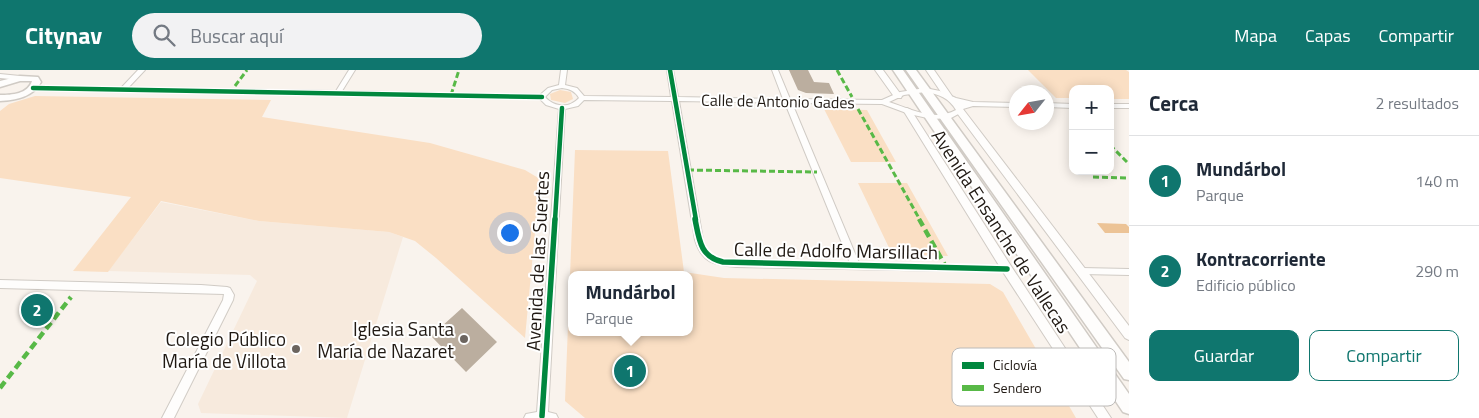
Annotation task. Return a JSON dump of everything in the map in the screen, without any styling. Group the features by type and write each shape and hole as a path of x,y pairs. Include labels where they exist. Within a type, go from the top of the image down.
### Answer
{"main road":[{"path":"0,83 35,70"},
{"name":"Avenida Ensanche de Vallecas","path":"898,70 912,91 936,117 1109,348"},
{"name":"Avenida Ensanche de Vallecas","path":"911,70 925,90 936,117 1090,348"},
{"path":"0,98 14,96 33,88 37,82 31,78 18,76"},
{"name":"Avenida Ensanche de Vallecas","path":"1116,357 1129,374"},
{"name":"Avenida Ensanche de Vallecas","path":"1116,387 1129,407"}],"street":[{"path":"123,89 142,70"},
{"path":"338,93 352,70"},
{"path":"562,86 564,70"},
{"name":"Calle de Adolfo Marsillach","path":"670,70 699,240 702,250 709,258 720,262 736,264 1007,268"},
{"path":"775,70 856,267"},
{"name":"Avenida Ensanche de Vallecas","path":"879,70 898,96 1059,348"},
{"name":"Avenida Ensanche de Vallecas","path":"930,70 1129,335"},
{"path":"0,74 18,76"},
{"path":"33,88 542,96 548,90 562,86 576,89 581,93 582,98 575,105 562,108 548,104 542,96"},
{"name":"Calle de Antonio Gades","path":"883,102 902,93 925,90 938,92 973,104 1009,105"},
{"name":"Calle de Antonio Gades","path":"582,98 883,102 936,117 954,115 960,109 973,104"},
{"path":"1054,105 1069,106"},
{"path":"1114,106 1129,106"},
{"name":"Avenida de las Suertes","path":"547,417 562,108"},
{"path":"1082,272 1129,272"},
{"path":"0,284 226,291 230,295 228,300 168,418"},
{"name":"Avenida Ensanche de Vallecas","path":"1097,406 1105,418"},
{"path":"530,418 547,417"}],"shaded area":[{"path":"1028,70 1126,70 1129,72 1129,99 1114,99 1114,85 1069,85 1069,98 1056,98 1054,96 1054,85 1043,85"},
{"path":"560,90 571,92 573,99 565,103 551,100 550,94"},
{"path":"35,96 271,100 262,117 430,143 525,170 540,179 525,338 415,241 389,232 259,221 161,201 108,272 73,271 131,197 0,178 0,111 9,104"},
{"path":"824,109 867,110 896,162 851,162"},
{"path":"575,150 668,151 684,271 570,271"},
{"path":"858,183 907,183 948,256 892,254"},
{"name":"Colegio Público María de Villota","path":"161,202 259,221 389,232 403,237 347,418 201,413 198,404 257,281 250,275 108,271"},
{"path":"1097,223 1126,224 1129,227 1129,233 1105,233"},
{"path":"693,273 724,278 990,284 1003,292 1035,348 952,348 952,406 1069,406 1076,418 585,418 565,401 568,326 568,336 693,336"}],"building":[{"path":"789,70 808,70 814,82 829,83 834,94 806,93 798,90"},
{"name":"Iglesia Santa María de Nazaret","path":"462,308 497,342 466,372 431,336"}],"marked path":[{"path":"235,86 247,70"},
{"path":"451,95 459,70"},
{"path":"837,70 852,97"},
{"path":"858,109 946,267"},
{"path":"1114,149 1129,164"},
{"path":"688,170 817,172"},
{"path":"1093,177 1129,178"},
{"path":"0,388 71,297"}],"cycle path":[{"path":"670,70 699,240 704,252 712,259 736,264 1007,269"},
{"path":"33,88 542,97"},
{"path":"542,416 562,108"}],"place":[{"name":"Kontracorriente","path":"37,310"},
{"name":"Iglesia Santa María de Nazaret","path":"464,339"},
{"name":"Colegio Público María de Villota","path":"296,349"},
{"name":"Mundárbol","path":"630,371"}]}
